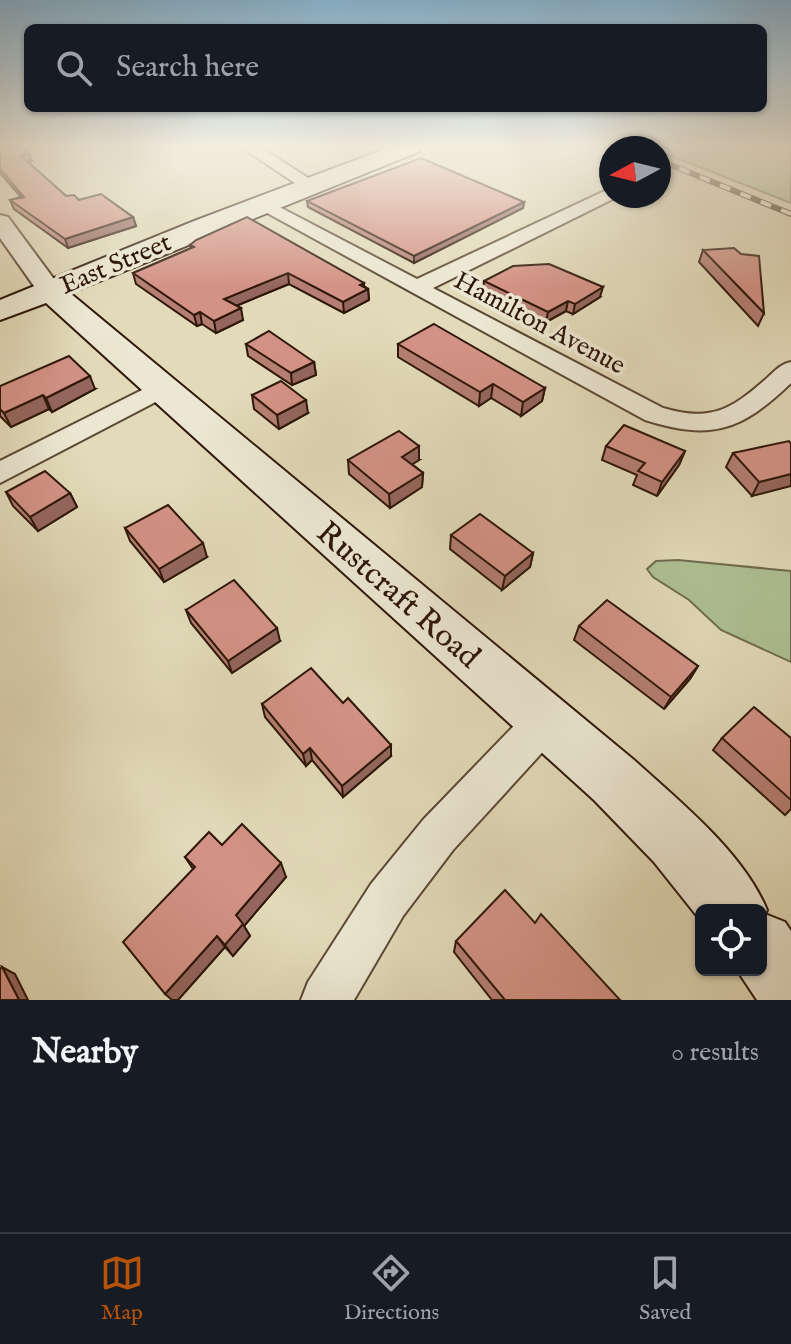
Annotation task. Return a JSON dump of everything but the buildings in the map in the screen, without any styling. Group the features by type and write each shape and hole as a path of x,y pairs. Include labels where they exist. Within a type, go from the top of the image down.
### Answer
{"main road":[{"name":"East Street","path":"0,311 287,194"},
{"name":"Rustcraft Road","path":"50,291 614,780 676,840 729,904"},
{"path":"767,955 791,989"}],"street":[{"path":"416,288 599,199"},
{"name":"Hamilton Avenue","path":"260,204 674,422 701,425 736,417 791,369"},
{"path":"0,222 50,291"},
{"path":"0,473 160,389"},
{"path":"326,1000 387,900 438,835 546,720"}],"green space":[{"path":"767,194 791,194 791,203"},
{"path":"678,560 791,571 791,662 721,630 689,600 653,577 647,569 656,561"}],"railway":[{"path":"741,194 791,214"}]}
